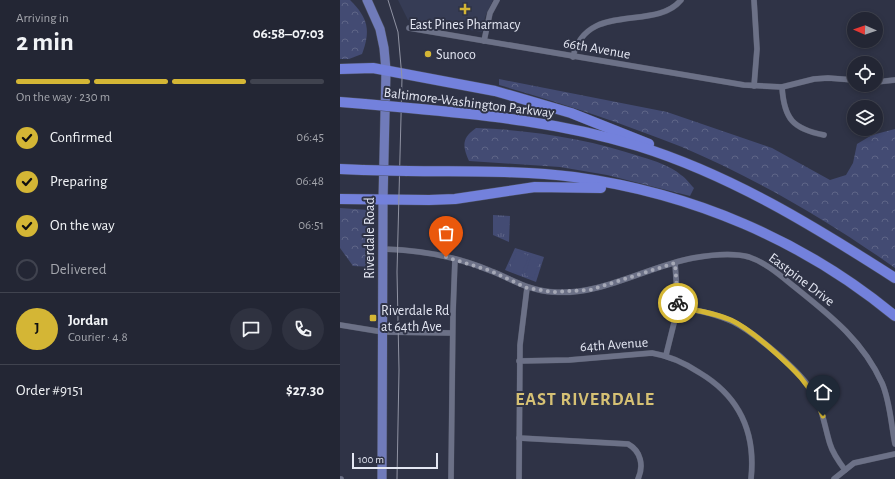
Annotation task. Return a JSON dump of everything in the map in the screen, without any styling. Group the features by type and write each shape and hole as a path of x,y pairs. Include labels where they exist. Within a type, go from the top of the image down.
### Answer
{"highway":[{"path":"340,69 361,68 386,70 495,91 556,108 654,146 716,176"},
{"name":"Baltimore-Washington Parkway","path":"340,102 503,117 561,127 638,146 716,176 796,216 895,278"},
{"path":"340,169 521,173 574,178 650,191 707,209 769,234 840,275 895,316"},
{"path":"340,199 455,199 535,187 592,187 633,193 739,221"}],"main road":[{"name":"Riverdale Road","path":"367,0 380,29 384,48 386,70 383,200 382,479"}],"street":[{"path":"484,41 487,22 497,0"},
{"path":"654,8 673,7 681,0"},
{"path":"754,0 757,49 754,86"},
{"name":"66th Avenue","path":"409,28 573,57 754,86 782,87 821,78 847,80"},
{"path":"573,57 578,32"},
{"path":"883,81 895,80"},
{"path":"782,87 784,105 789,118 794,124 809,132 824,135"},
{"name":"Eastpine Drive","path":"383,249 427,252 455,259 491,271 527,288 553,292 590,290 675,263 720,255 736,255 749,258 778,274 833,317 862,348 882,384 895,444"},
{"path":"451,479 452,333 455,259"},
{"path":"666,356 678,307 675,263"},
{"path":"519,479 520,333 527,288"},
{"path":"678,307 709,313 741,325 760,338 794,369 815,396 823,416 829,443 837,459 845,470"},
{"path":"340,325 383,332 452,333"},
{"name":"64th Avenue","path":"519,362 569,360 652,353 666,356 688,365 714,381 733,401 745,420 751,440 752,479"},
{"path":"519,438 610,441 628,444 635,449 641,461 641,469 638,479"},
{"path":"834,479 854,464 865,460 895,454"}],"shaded area":[{"path":"398,0 493,0 485,17 482,32 408,20"}],"green space":[{"path":"340,0 350,0 361,13 367,31 365,46 362,54 349,59 340,59"},
{"path":"499,79 667,112 772,148 830,180 846,175 853,163 857,144 870,136 883,136 883,132 895,129 895,268 818,217 765,187 710,159 659,138 614,122 499,85"},
{"path":"476,128 539,133 602,145 668,166 683,176 694,188 690,196 607,175 560,167 469,161 464,146 468,135"},
{"path":"340,208 369,210 373,267 353,266 340,248"},
{"path":"493,215 510,216 509,242 493,235"},
{"path":"515,248 544,257 536,282 505,270"},
{"path":"517,251 529,256 521,275 509,270"},
{"path":"531,256 540,259 534,278 525,275"}],"tram line":[{"path":"388,0 398,32 402,78 397,272 399,370 397,479"}],"way so far":[{"path":"446,257 480,266 527,288 553,292 590,290 642,272 675,263 678,286 678,303"}],"place":[{"name":"East Pines Pharmacy","path":"465,9"},
{"name":"Sunoco","path":"428,54"},
{"name":"Riverdale Rd at 64th Ave","path":"373,318"}],"district":[{"name":"EAST RIVERDALE","path":"585,399"}],"route":[{"path":"678,303 678,307 709,313 731,320 760,338 802,378 815,396 823,416"}]}
